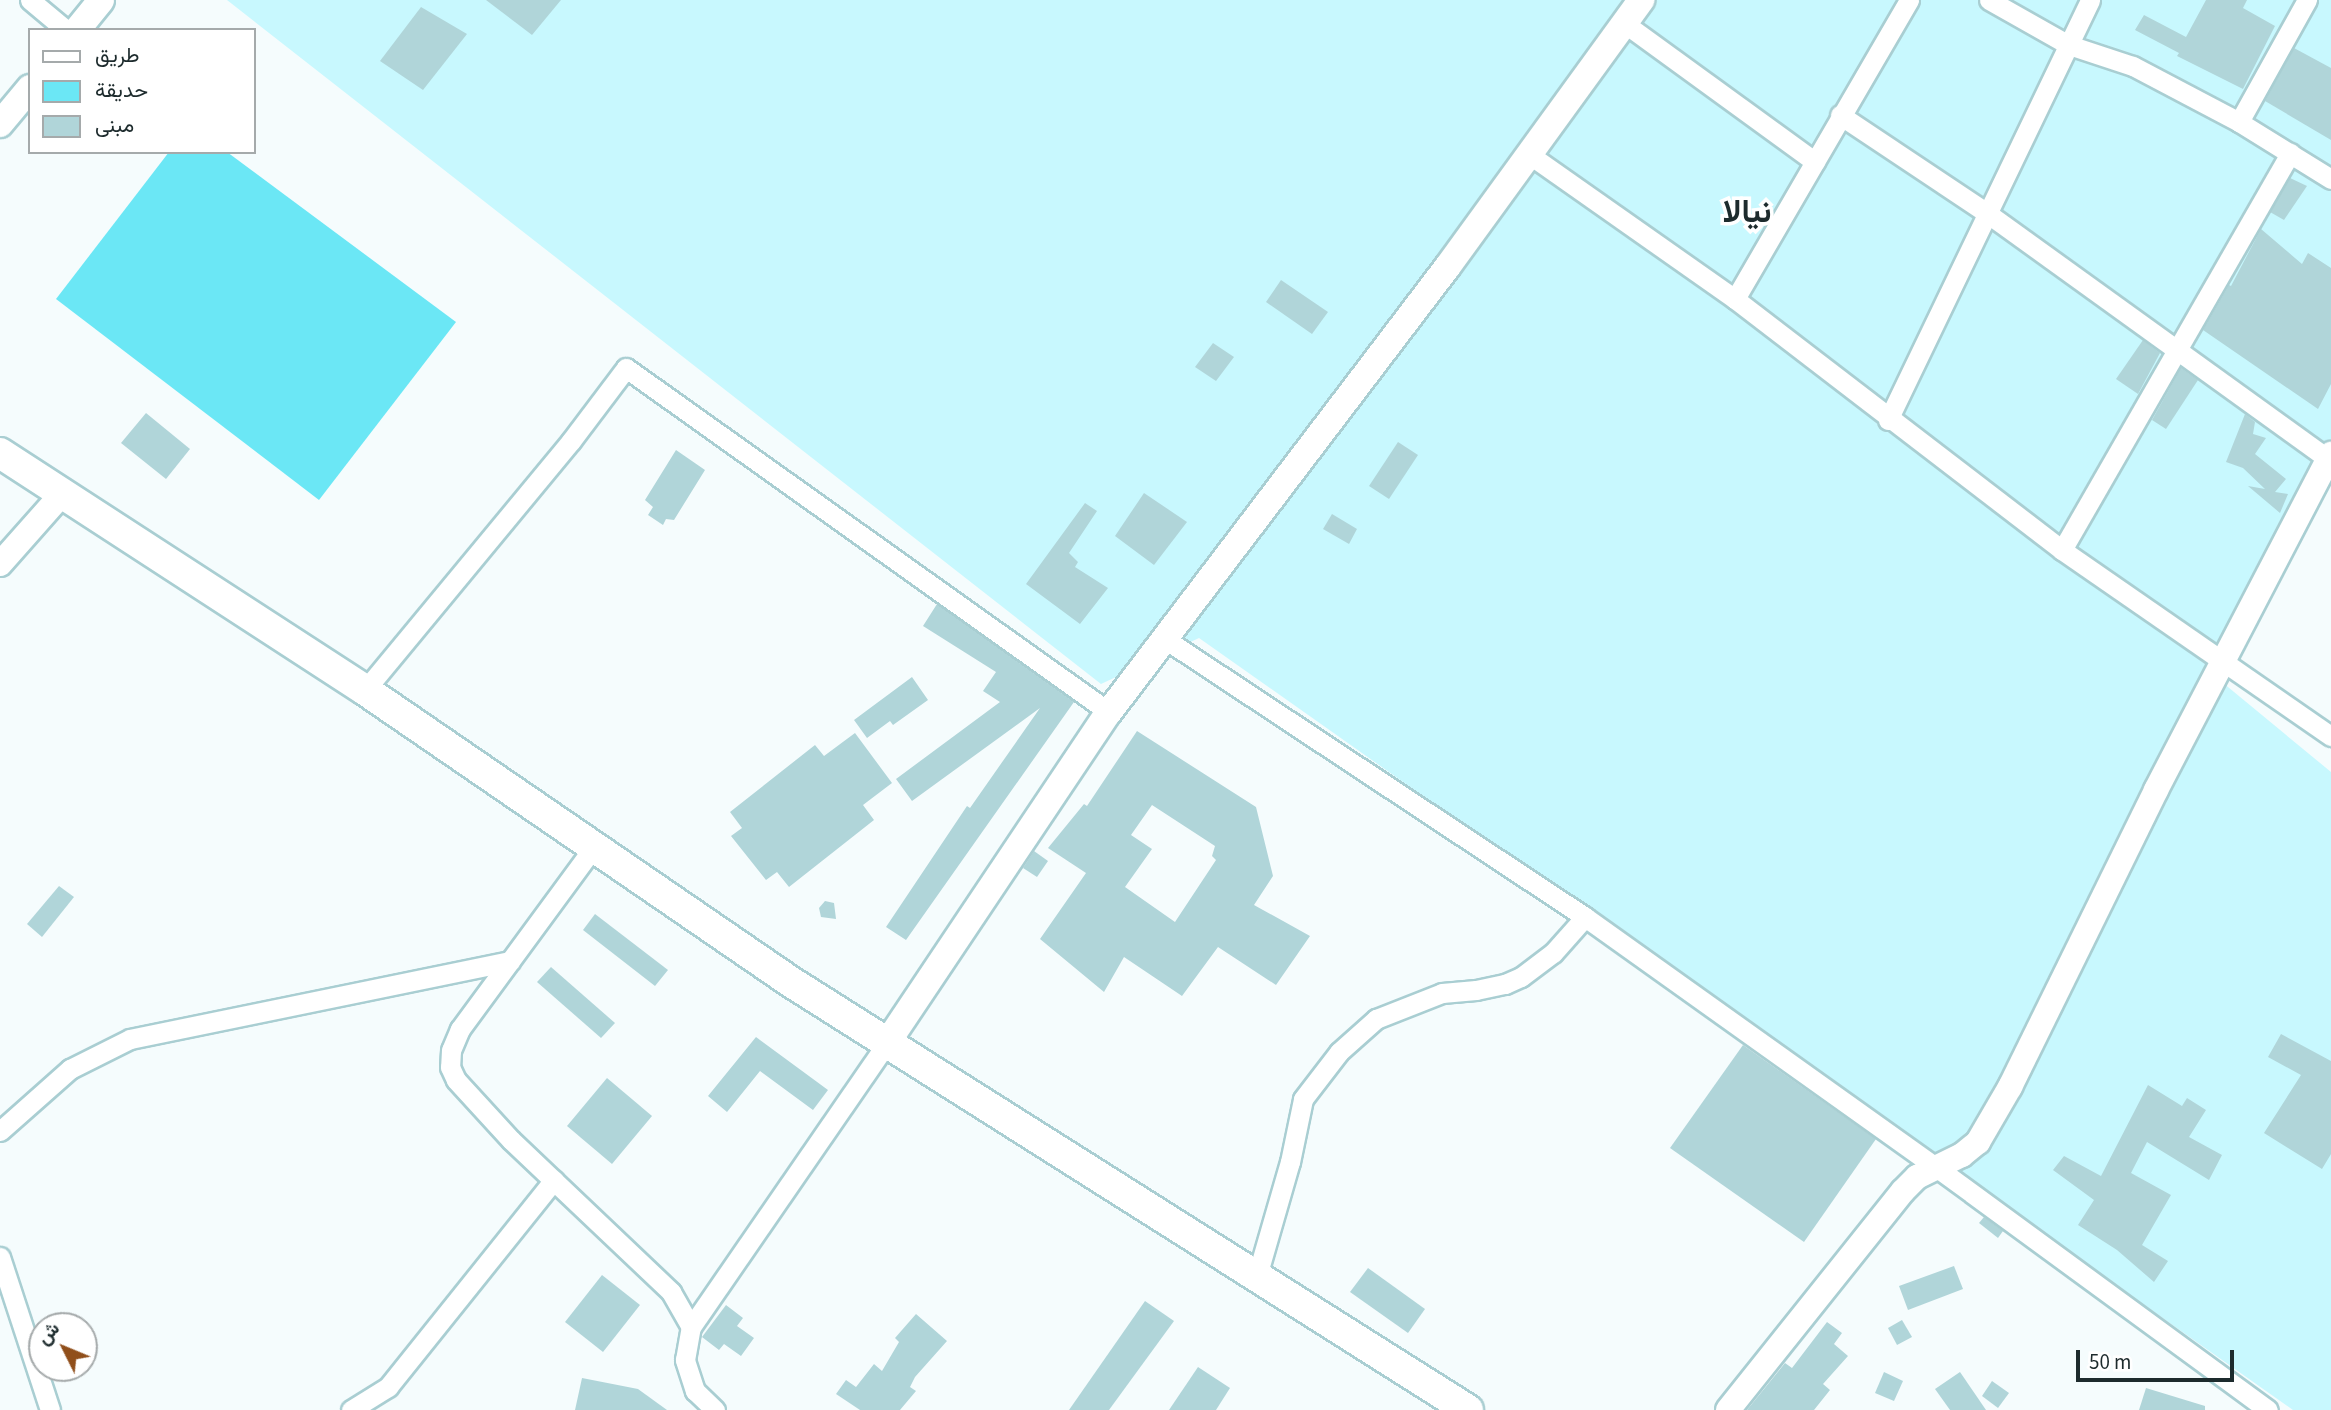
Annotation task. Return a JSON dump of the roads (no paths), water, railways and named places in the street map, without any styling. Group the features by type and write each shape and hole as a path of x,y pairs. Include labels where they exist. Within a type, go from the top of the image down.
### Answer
{"main road":[{"path":"79,28 102,0"},
{"path":"887,1043 1109,712 1530,155 1641,0"},
{"path":"0,124 28,90"},
{"path":"0,453 365,690 593,848 887,1043 1468,1410"}],"street":[{"path":"30,0 64,28"},
{"path":"1735,299 1909,0"},
{"path":"1989,0 2069,45 2133,66 2239,122 2331,179"},
{"path":"1888,419 2090,0"},
{"path":"2239,122 2307,0"},
{"path":"1624,23 1815,162"},
{"path":"1728,1410 1903,1191 1917,1177 1962,1155 1978,1142 2010,1087 2224,660 2330,458 1987,213 1840,115"},
{"path":"2062,550 2290,153"},
{"path":"1530,155 1735,299 2062,550 2331,736"},
{"path":"365,690 571,441 626,368 1109,712"},
{"path":"0,564 62,494"},
{"path":"1165,639 1585,917 1936,1167 2268,1410"},
{"path":"593,848 460,1030 452,1050 450,1067 456,1080 554,1180 671,1292 691,1327"},
{"path":"1257,1276 1290,1162 1303,1099 1339,1052 1376,1019 1442,993 1505,984 1521,976 1553,953 1585,917"},
{"path":"0,1131 70,1069 130,1039 510,961"},
{"path":"715,1410 695,1391 685,1360 691,1327 887,1043"},
{"path":"351,1410 388,1387 554,1180"},
{"path":"0,1257 50,1410"}],"district":[{"name":"نيالا","path":"1747,212"}]}
